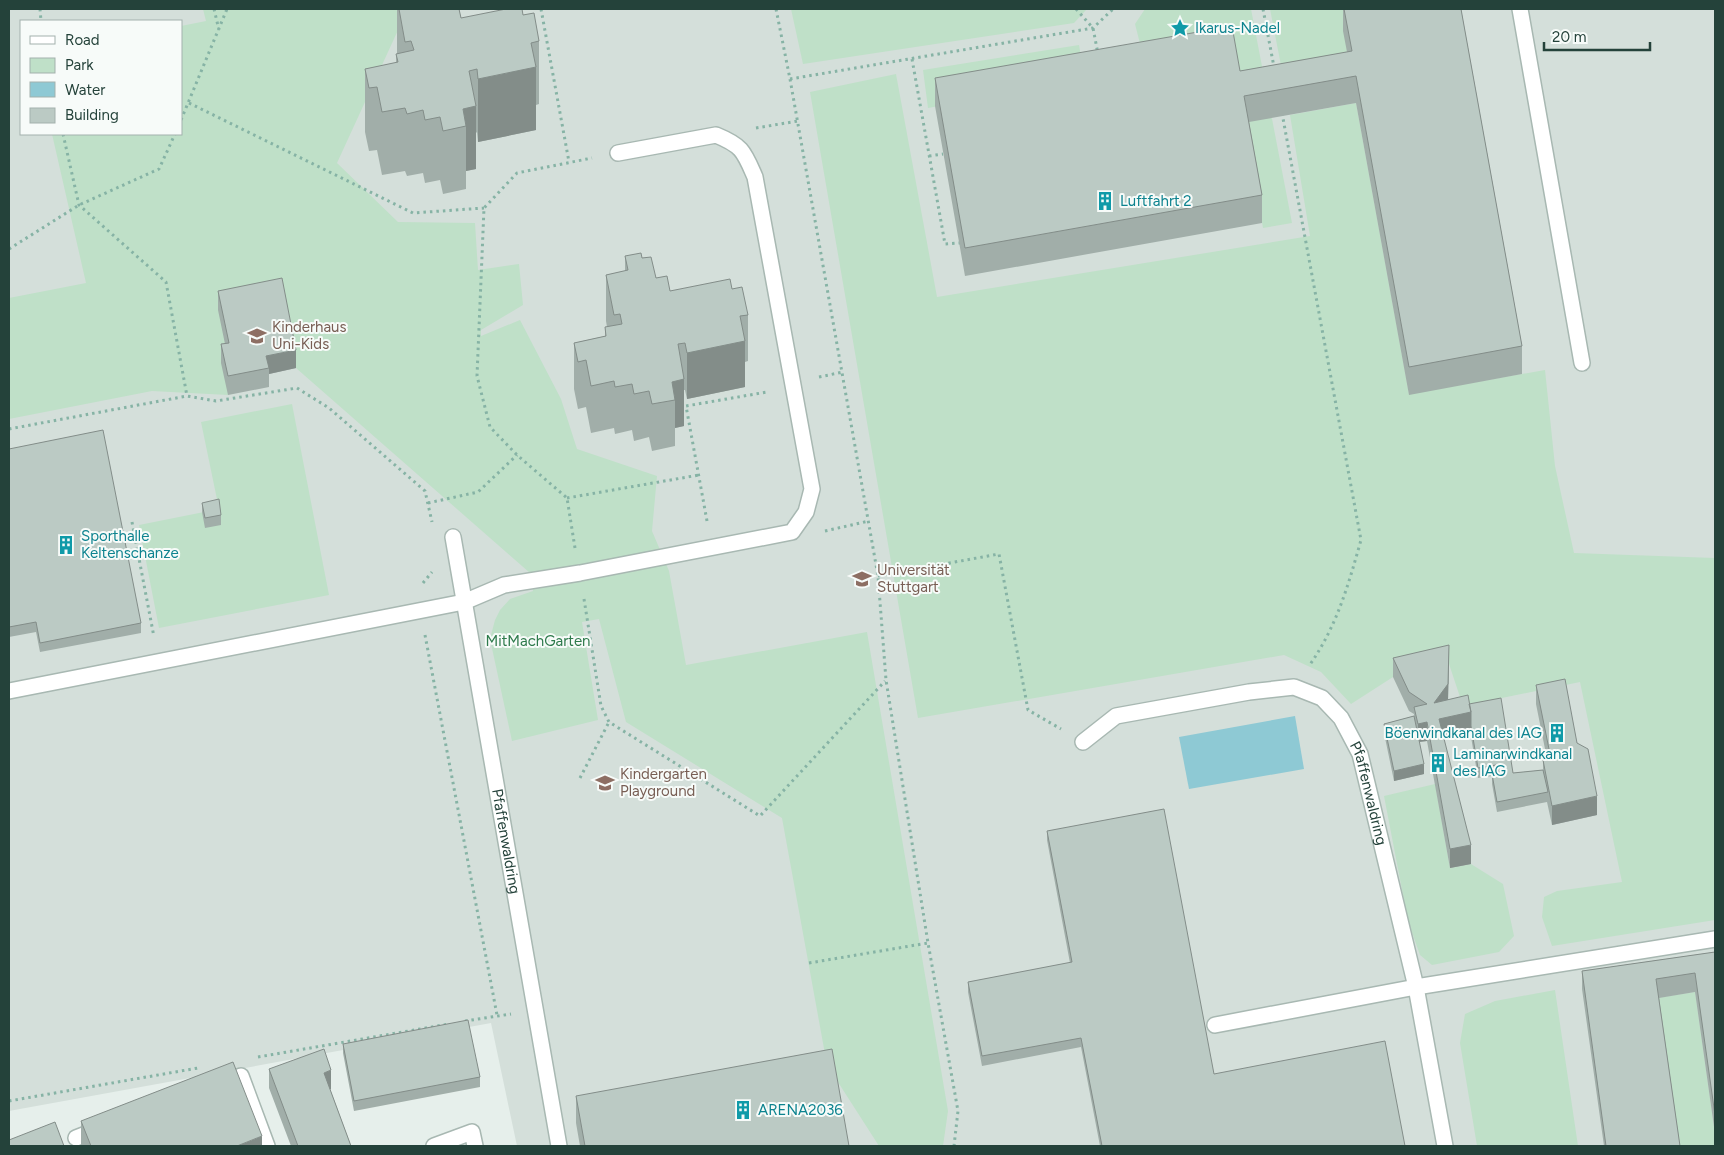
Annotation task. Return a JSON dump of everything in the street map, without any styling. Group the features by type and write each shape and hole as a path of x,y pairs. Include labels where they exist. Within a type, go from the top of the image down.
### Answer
{"street":[{"path":"1520,9 1582,363"},
{"path":"9,691 464,602 504,585 712,555 794,539 806,512 812,489 792,388 755,177 744,152 730,140 716,135 618,153"},
{"name":"Pfaffenwaldring","path":"453,536 559,1146"},
{"name":"Pfaffenwaldring","path":"1083,742 1116,716 1249,692 1294,687 1322,698 1341,718 1360,754 1416,987 1445,1146"},
{"path":"1215,1025 1416,987 1715,939"},
{"path":"204,1090 240,1076 267,1146"},
{"path":"76,1138 112,1124"},
{"path":"434,1146 472,1132 475,1146"}],"path":[{"path":"214,9 219,31"},
{"path":"182,118 227,9"},
{"path":"541,9 568,162"},
{"path":"776,9 878,576 886,680 928,943 958,1111 954,1146"},
{"path":"1076,9 1093,28 1099,56"},
{"path":"790,79 1093,28 1113,9"},
{"path":"1263,9 1275,75"},
{"path":"912,58 945,244 960,243"},
{"path":"189,102 413,213 484,208"},
{"path":"1282,113 1361,540 1344,598 1324,644 1294,687"},
{"path":"64,135 79,205 166,282 187,396"},
{"path":"9,249 79,205 159,170 175,135"},
{"path":"618,153 517,173 484,208 477,376 490,426 517,455 567,498 601,706 609,722 760,816 886,680"},
{"path":"929,156 944,154"},
{"path":"9,429 187,396 216,401 297,388 329,408 425,491 433,528"},
{"path":"712,555 686,406 792,388"},
{"path":"428,503 478,492 517,455"},
{"path":"567,498 699,475"},
{"path":"794,539 869,521"},
{"path":"132,522 155,641"},
{"path":"878,576 999,554 1028,710 1083,742"},
{"path":"434,565 431,574 416,590 497,1016"},
{"path":"580,778 609,722"},
{"path":"808,963 928,943"},
{"path":"253,1058 497,1016 537,1011"},
{"path":"9,1101 204,1067"}],"shaded area":[{"name":"Universität Stuttgart","path":"9,9 1715,9 1715,1146 517,1146 491,1023 9,1111"}],"green space":[{"name":"MitMachGarten","path":"203,9 454,9 399,28 337,163 398,222 475,223 478,270 519,264 523,305 481,330 481,336 520,320 561,399 577,449 657,476 652,531 669,571 686,665 867,632 948,1111 943,1146 879,1146 827,1065 782,818 626,722 599,619 582,622 598,720 512,741 490,639 500,610 510,599 533,591 530,573 296,368 282,297 229,362 228,395 152,391 9,419 9,298 86,283 52,135 182,135 182,26 206,21"},
{"path":"791,9 1087,9 1074,23 803,64"},
{"path":"1145,9 1251,9 1292,223 1263,228 1232,53 1146,67 1135,24"},
{"path":"1270,9 1465,9 1344,31 1352,79 1286,91"},
{"path":"1079,45 1085,79 928,108 923,70"},
{"path":"896,74 937,297 1310,236 1290,115 1356,103 1409,394 1545,370 1555,466 1574,553 1715,558 1715,920 1552,946 1542,917 1544,897 1557,891 1622,882 1580,682 1463,706 1449,664 1393,677 1351,704 1321,672 1284,655 918,718 810,92"},
{"path":"292,404 329,595 159,628 139,525 219,509 201,422"},
{"path":"1435,784 1450,868 1471,864 1503,884 1514,936 1499,952 1432,965 1420,955 1408,921 1384,796"},
{"path":"1555,990 1578,1146 1477,1146 1460,1043 1465,1014 1495,1001"},
{"path":"1695,992 1715,1134 1715,1146 1677,1146 1656,998"}],"water":[{"path":"1295,716 1304,769 1189,789 1179,737"}],"building":[{"path":"399,9 459,9 461,18 506,9 522,9 523,15 534,13 539,41 531,43 536,67 478,79 477,69 469,71 476,106 463,109 466,126 443,131 440,117 425,120 423,110 407,114 405,108 382,112 377,87 369,88 365,69 398,62 396,54 414,50 411,41 405,42"},
{"name":"Luftfahrt 2","path":"1344,9 1461,9 1522,346 1409,367 1356,76 1244,96 1262,195 965,248 935,78 1232,26 1240,71 1352,51"},
{"path":"641,253 642,258 651,257 656,278 667,276 670,291 730,279 732,289 742,287 748,315 740,316 745,341 687,353 685,343 678,344 684,379 672,382 675,400 652,404 649,391 634,394 632,384 615,387 614,381 591,386 586,360 578,362 574,343 606,336 605,327 622,324 620,314 614,315 606,275 628,270 625,256"},
{"name":"Kinderhaus Uni-Kids","path":"282,278 296,350 266,356 269,368 228,376 221,344 229,343 218,291"},
{"name":"Sporthalle Keltenschanze","path":"103,430 141,623 40,643 36,622 9,627 9,449"},
{"path":"219,499 221,515 205,518 202,503"},
{"name":"Laminarwindkanal des IAG","path":"1449,645 1448,684 1434,703 1468,695 1471,712 1439,719 1471,845 1450,849 1427,722 1418,724 1414,707 1427,704 1409,692 1393,658"},
{"name":"Böenwindkanal des IAG","path":"1565,679 1577,743 1588,749 1597,796 1552,806 1543,760 1549,749 1536,685"},
{"path":"1501,698 1513,773 1543,770 1548,792 1497,802 1492,774 1499,772 1496,765 1478,768 1469,704"},
{"path":"1414,716 1424,764 1394,771 1384,724"},
{"path":"1164,809 1214,1074 1385,1041 1405,1146 1102,1146 1081,1038 982,1056 968,982 1072,962 1047,831"},
{"path":"1715,952 1715,1115 1695,973 1656,979 1680,1146 1606,1146 1582,971"},
{"path":"468,1020 480,1077 354,1101 343,1044"},
{"path":"324,1049 331,1070 324,1073 351,1146 298,1146 269,1069"},
{"name":"ARENA2036","path":"832,1049 849,1146 585,1146 576,1096"},
{"path":"233,1062 262,1136 237,1146 91,1146 81,1121"},
{"path":"55,1122 64,1146 9,1146 9,1140"}],"place":[{"name":"Ikarus-Nadel","path":"1180,28"},
{"name":"Luftfahrt 2","path":"1105,201"},
{"name":"Kinderhaus Uni-Kids","path":"257,336"},
{"name":"Sporthalle Keltenschanze","path":"66,545"},
{"name":"Universität Stuttgart","path":"862,579"},
{"name":"Böenwindkanal des IAG","path":"1557,733"},
{"name":"Laminarwindkanal des IAG","path":"1438,763"},
{"name":"Kindergarten Playground","path":"605,783"},
{"name":"ARENA2036","path":"743,1110"}]}
